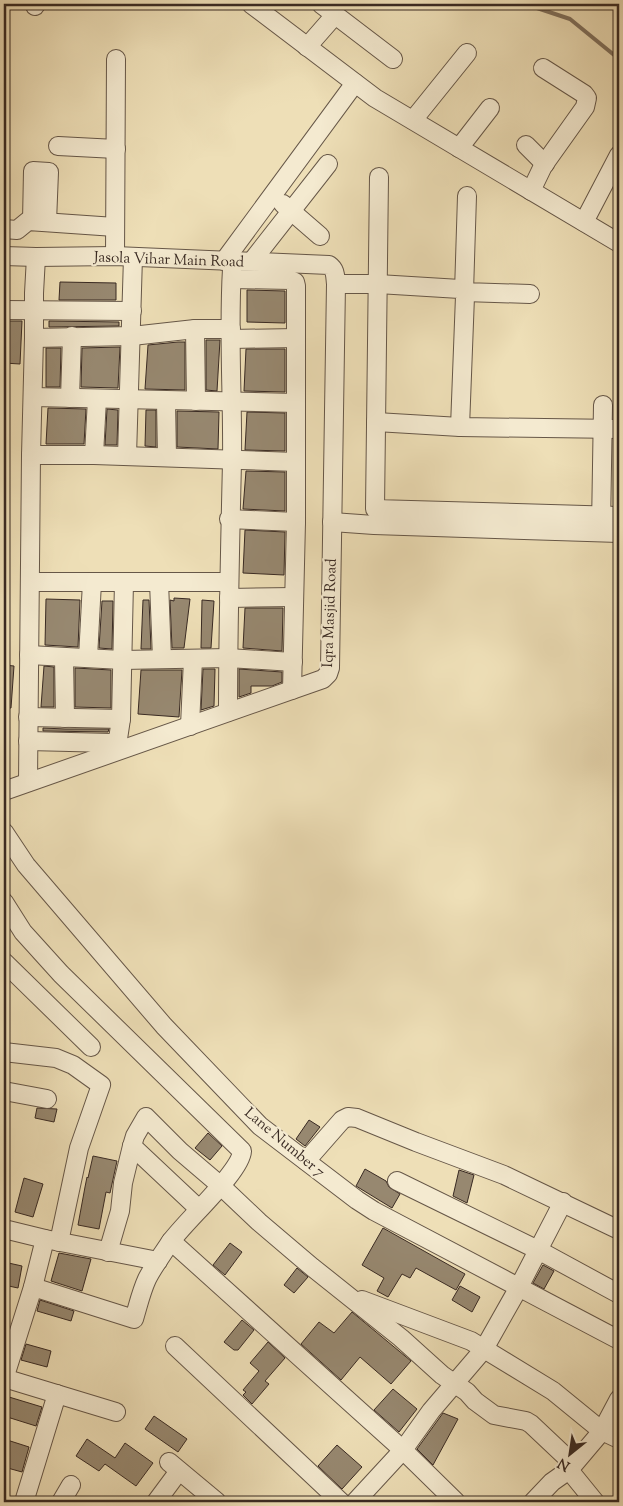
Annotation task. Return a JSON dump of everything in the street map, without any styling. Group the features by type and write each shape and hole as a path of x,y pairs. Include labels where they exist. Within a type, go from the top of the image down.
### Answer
{"street":[{"path":"251,4 375,98 619,244"},
{"path":"321,4 393,59"},
{"path":"308,47 335,15"},
{"path":"413,120 467,53"},
{"path":"115,256 116,58"},
{"path":"531,191 545,164 585,107 587,98 584,94 543,68"},
{"path":"228,712 228,590 232,461 230,402 232,279 228,261 273,195 355,83"},
{"path":"459,148 490,108"},
{"path":"526,145 545,164"},
{"path":"58,146 116,149"},
{"path":"584,222 619,155"},
{"path":"252,262 328,164"},
{"path":"379,177 375,509 601,524 619,533"},
{"path":"273,195 320,236"},
{"path":"460,427 466,296 464,292 467,196"},
{"path":"4,229 17,230 28,221 115,228"},
{"name":"Jasola Vihar Main Road","path":"4,256 133,256 329,265 334,276 378,284 460,289 464,292 530,294"},
{"path":"127,456 133,256"},
{"path":"28,782 31,455 36,257"},
{"name":"Iqra Masjid Road","path":"4,791 323,679 328,674 330,668 334,276"},
{"path":"232,279 291,280 295,282 296,522 292,690"},
{"path":"4,310 132,310"},
{"path":"34,338 132,336 195,330 296,338"},
{"path":"195,330 196,401"},
{"path":"70,398 72,336"},
{"path":"32,397 296,403"},
{"path":"94,455 97,399"},
{"path":"166,401 167,457"},
{"path":"601,524 611,428 603,405"},
{"path":"376,422 460,427 611,428"},
{"path":"31,455 94,455 296,462"},
{"path":"332,522 374,525 601,524 619,516"},
{"path":"230,519 296,522"},
{"path":"30,582 159,582 294,597"},
{"path":"88,658 92,582"},
{"path":"28,741 116,742 120,735 121,719 124,582"},
{"path":"159,582 162,659"},
{"path":"29,655 122,660 228,658 292,662"},
{"path":"64,657 65,718"},
{"path":"190,726 193,659"},
{"path":"28,717 121,719"},
{"name":"Lane Number 7","path":"4,832 26,865 164,1026 260,1126 374,1211 619,1340"},
{"path":"4,902 23,932 61,974 242,1151 242,1156 221,1186 171,1241 158,1261 147,1280 134,1319 33,1287"},
{"path":"5,966 91,1047"},
{"path":"4,1052 56,1058 73,1065 101,1085 79,1148 52,1240 7,1356 4,1379 116,1412"},
{"path":"4,1091 47,1099"},
{"path":"108,1252 120,1211 123,1183 132,1146 135,1136 146,1117 267,1228 345,1294 401,1338 442,1375 455,1383 494,1415 526,1421 531,1424 566,1457 569,1470 595,1502"},
{"path":"306,1161 342,1120 348,1117 354,1118 504,1175 619,1230"},
{"path":"132,1146 199,1209"},
{"path":"397,1181 538,1250 619,1294"},
{"path":"354,1502 403,1450 430,1411 484,1349 519,1288 563,1202"},
{"path":"4,1229 158,1261"},
{"path":"171,1241 403,1450 456,1502"},
{"path":"345,1294 484,1349 553,1391 602,1431 619,1439"},
{"path":"175,1346 340,1502"},
{"path":"24,1502 57,1394"},
{"path":"534,1502 552,1482 569,1470 602,1431 619,1399"},
{"path":"156,1502 174,1466 217,1502"},
{"path":"61,1502 71,1485"}],"building":[{"path":"60,282 116,283 116,300 59,300"},
{"path":"247,290 285,291 285,323 247,322"},
{"path":"5,321 22,321 20,364 4,363"},
{"path":"49,321 119,322 119,326 49,327"},
{"path":"206,340 220,340 217,391 206,390"},
{"path":"185,342 185,390 145,389 148,345"},
{"path":"120,347 118,388 81,387 82,348"},
{"path":"46,348 61,348 60,387 46,387"},
{"path":"246,349 285,349 285,392 244,391"},
{"path":"48,408 86,409 84,444 46,444"},
{"path":"107,409 118,410 117,445 105,445"},
{"path":"146,410 156,410 156,447 145,446"},
{"path":"177,411 219,412 218,449 177,447"},
{"path":"247,412 285,413 285,451 245,450"},
{"path":"246,471 285,472 285,511 243,509"},
{"path":"245,530 285,532 284,575 243,573"},
{"path":"174,598 190,599 184,648 172,648 170,600 174,601"},
{"path":"46,599 80,600 78,647 45,645"},
{"path":"143,600 149,600 151,649 141,649"},
{"path":"202,600 214,601 211,648 201,648"},
{"path":"102,601 113,601 112,649 99,648"},
{"path":"245,608 283,608 282,651 243,648"},
{"path":"4,665 14,666 11,708 4,708"},
{"path":"44,666 54,667 54,707 41,707"},
{"path":"75,668 111,670 111,708 75,707"},
{"path":"203,669 215,669 214,706 201,710"},
{"path":"239,669 282,672 282,682 272,686 251,686 251,693 239,697"},
{"path":"141,670 182,670 179,717 138,714"},
{"path":"43,728 109,729 108,732 43,731"},
{"path":"37,1108 57,1109 54,1122 35,1118"},
{"path":"309,1120 320,1127 305,1146 296,1139"},
{"path":"208,1133 222,1146 210,1160 195,1148"},
{"path":"93,1156 117,1161 110,1193 106,1192 99,1229 78,1225"},
{"path":"365,1169 386,1181 389,1187 400,1194 392,1208 356,1186"},
{"path":"459,1170 474,1175 467,1203 453,1196"},
{"path":"24,1178 43,1184 33,1217 15,1212"},
{"path":"383,1228 465,1274 456,1290 416,1268 410,1278 402,1274 388,1297 377,1291 384,1278 362,1265"},
{"path":"230,1243 242,1252 225,1275 213,1265"},
{"path":"59,1253 91,1259 82,1291 51,1281"},
{"path":"4,1262 22,1266 18,1288 4,1285"},
{"path":"543,1265 554,1271 544,1289 533,1283"},
{"path":"297,1268 308,1277 294,1293 284,1285"},
{"path":"460,1286 480,1297 472,1312 452,1300"},
{"path":"40,1300 74,1311 71,1321 37,1311"},
{"path":"352,1312 411,1361 391,1384 360,1357 341,1380 301,1344 319,1322 334,1333"},
{"path":"242,1320 254,1330 238,1350 234,1350 224,1342"},
{"path":"268,1342 285,1358 265,1381 269,1384 252,1404 243,1395 246,1392 243,1390 259,1371 250,1363"},
{"path":"26,1344 51,1351 47,1367 21,1360"},
{"path":"393,1389 417,1409 399,1432 374,1410"},
{"path":"9,1397 42,1407 36,1426 4,1416"},
{"path":"443,1413 458,1419 433,1465 417,1449"},
{"path":"154,1416 187,1439 178,1452 145,1429"},
{"path":"4,1439 29,1447 22,1472 4,1467"},
{"path":"87,1439 115,1458 125,1443 153,1463 136,1486 105,1464 99,1471 76,1456"},
{"path":"337,1445 362,1467 342,1489 318,1466"}],"waterway":[{"path":"525,4 570,19 619,59"}]}
